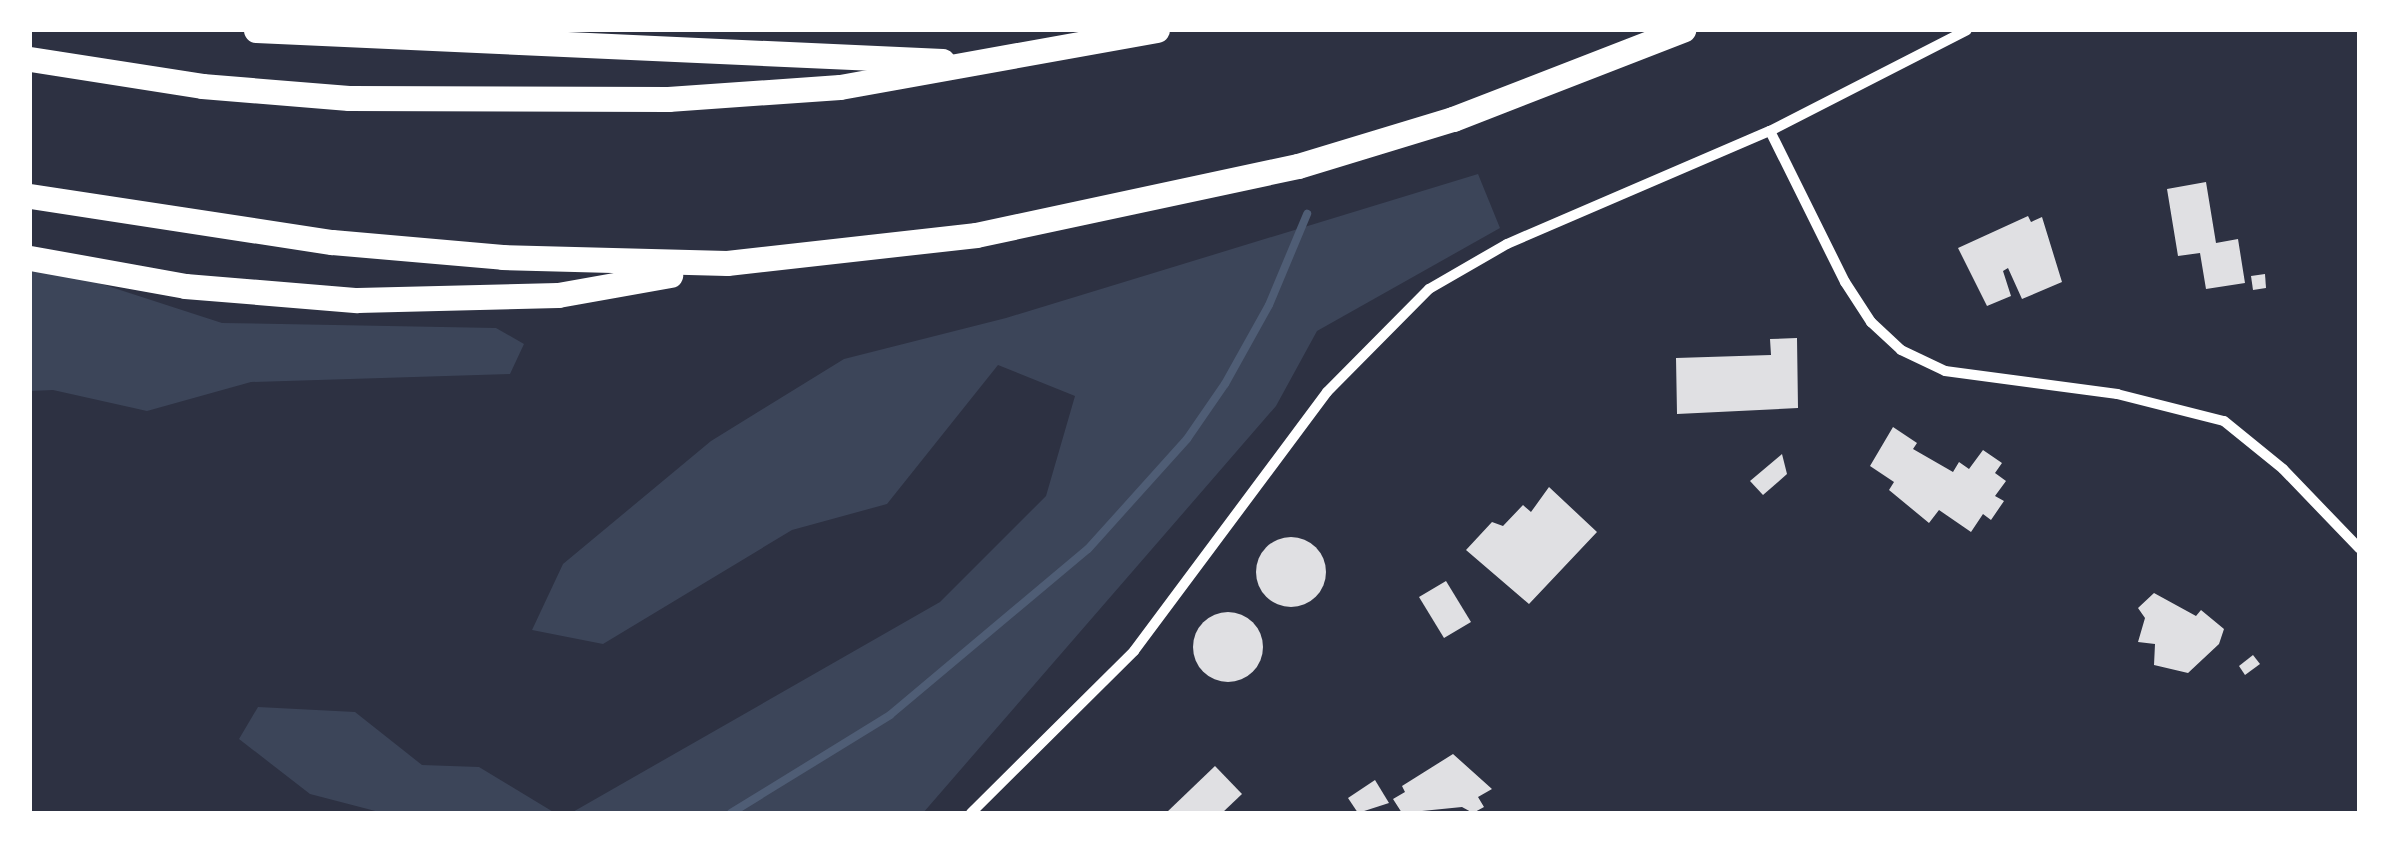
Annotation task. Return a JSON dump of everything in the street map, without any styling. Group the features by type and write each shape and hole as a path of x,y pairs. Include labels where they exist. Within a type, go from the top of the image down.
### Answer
{"highway":[{"path":"256,30 976,65"},
{"path":"30,59 202,86 499,102 821,88 976,65 1157,30"},
{"path":"30,261 265,295 450,302 558,296 727,263 976,235 1298,166 1453,120 1683,30"},
{"path":"30,196 332,242 502,257 727,263"}],"street":[{"path":"972,813 1134,651 1327,392 1430,288 1508,244 1770,131 1967,30"},
{"path":"1770,131 1845,282 1871,322 1900,350 1945,371 2117,394 2224,421 2283,469 2359,548"}],"shaded area":[{"path":"1478,174 1500,228 1317,331 1276,406 923,813 571,813 940,602 1046,496 1075,396 998,365 887,504 792,530 603,644 532,630 563,564 711,441 844,359 1006,318"},
{"path":"30,271 77,276 222,323 496,328 524,344 510,374 251,382 147,411 53,390 30,391"},
{"path":"258,707 355,712 422,765 479,767 555,813 383,813 310,794 239,739"}],"building":[{"path":"2206,182 2216,243 2238,239 2245,283 2206,289 2200,253 2178,256 2167,189"},
{"path":"2028,216 2031,222 2042,217 2062,282 2022,299 2008,268 2003,271 2011,296 1987,306 1958,248"},
{"path":"2265,274 2266,288 2253,290 2251,276"},
{"path":"1797,338 1798,408 1677,414 1676,358 1771,355 1770,339"},
{"path":"1893,427 1917,443 1913,449 1953,472 1959,462 1969,469 1983,450 2002,463 1995,473 2006,481 1995,496 2004,501 1991,520 1983,514 1971,532 1939,510 1929,523 1889,490 1894,482 1870,466"},
{"path":"1782,454 1787,474 1763,495 1750,481"},
{"path":"1549,487 1597,532 1529,604 1466,550 1492,522 1503,526 1523,505 1531,512"},
{"path":"1291,537 1315,548 1326,572 1315,596 1291,607 1267,596 1256,572 1267,548"},
{"path":"1446,581 1471,622 1444,638 1419,597"},
{"path":"2154,593 2196,616 2201,610 2224,629 2219,644 2188,673 2154,665 2155,644 2138,642 2145,618 2138,608"},
{"path":"1228,612 1253,622 1263,647 1253,672 1228,682 1203,672 1193,647 1203,622"},
{"path":"2253,655 2260,664 2245,675 2239,666"},
{"path":"1453,754 1492,789 1478,797 1484,807 1473,813 1462,807 1402,813 1393,799 1405,792 1402,786"},
{"path":"1215,766 1242,794 1222,813 1166,813"},
{"path":"1375,780 1389,803 1358,813 1348,798"}],"waterway":[{"path":"731,813 890,715 1088,549 1187,439 1225,384 1269,305 1307,214"}]}
